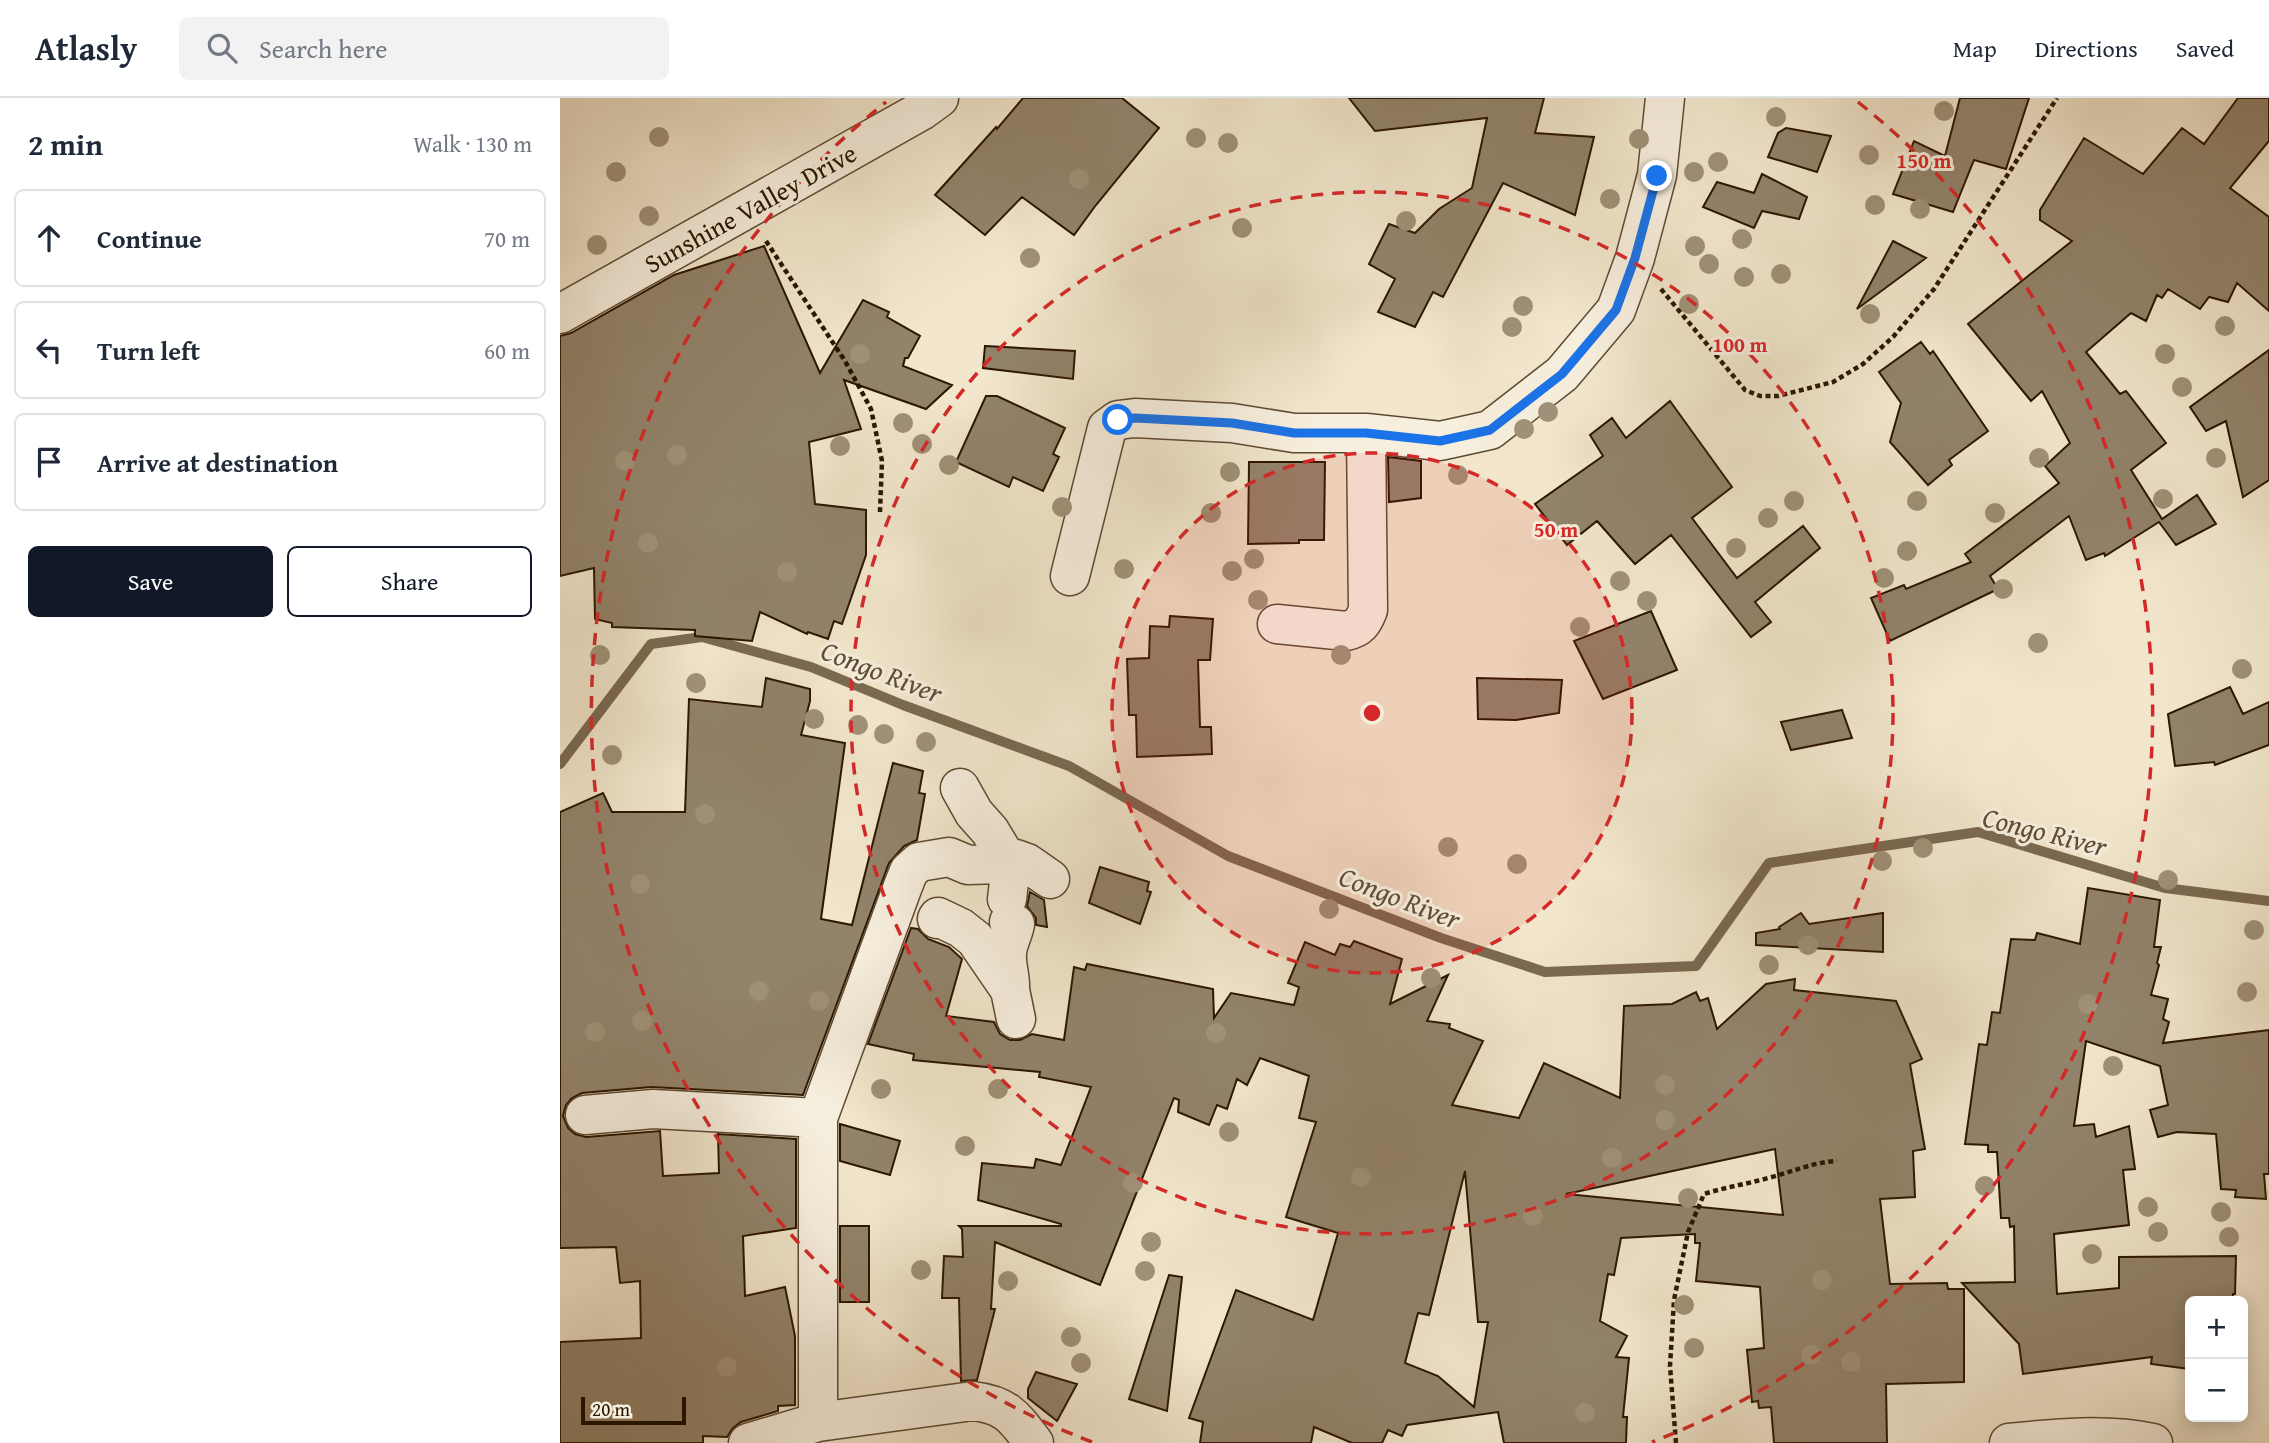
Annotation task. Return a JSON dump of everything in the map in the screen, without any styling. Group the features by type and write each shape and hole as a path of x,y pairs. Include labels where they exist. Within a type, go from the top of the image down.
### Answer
{"street":[{"name":"Sunshine Valley Drive","path":"560,314 746,211 921,111 939,98"},
{"path":"1070,576 1107,428 1118,420 1135,418 1232,423 1294,433 1366,433 1440,441 1490,430 1562,374 1616,310 1635,258 1657,176 1665,98"},
{"path":"1277,624 1346,631 1363,623 1368,610 1366,433"},
{"path":"937,919 950,922 975,939 1013,1004 1007,961 1007,948 1015,924 1008,911 1010,874 1005,856 990,831 974,813 960,788"},
{"path":"818,1422 818,1118 909,871 919,862 949,856 968,865 1001,864 1017,859 1050,879"},
{"path":"585,1115 653,1109 818,1118"},
{"path":"748,1443 818,1422 973,1401 994,1403 1014,1418 1034,1443"},
{"path":"2009,1443 2050,1438 2135,1439 2152,1443"}],"path":[{"path":"1635,258 1745,390 1760,396 1778,396 1833,382 1863,363 1893,337 1934,289 2057,98"},
{"path":"746,211 845,360 871,409 882,461 880,512"},
{"path":"1676,1443 1670,1366 1674,1300 1688,1232 1704,1194 1736,1184 1767,1179 1821,1161 1837,1161"}],"building":[{"path":"1023,98 1122,98 1159,128 1074,235 1022,197 985,235 935,195"},
{"path":"1349,98 1544,98 1535,133 1594,137 1575,215 1503,183 1443,297 1433,292 1415,327 1378,312 1395,279 1369,264 1389,224 1415,233 1439,209 1472,188 1487,118 1375,131"},
{"path":"1960,98 2029,98 2006,169 1974,160 1953,212 1893,194 1914,141 1945,156"},
{"path":"2238,98 2269,98 2269,141 2230,188 2269,217 2269,311 2237,283 2228,302 2209,297 2200,309 2168,289 2162,298 2157,295 2146,321 2131,313 2086,352 2120,394 2126,391 2166,443 2131,470 2162,519 2197,495 2216,524 2176,545 2159,522 2105,556 2104,553 2086,560 2069,516 1990,576 1998,589 1890,641 1871,598 1904,585 1906,589 1971,562 1965,554 2059,483 2045,466 2070,443 2042,391 2031,401 1968,324 2072,241 2040,220 2040,210 2084,138 2143,174 2182,128 2204,144"},
{"path":"1786,128 1831,136 1817,172 1768,157 1778,133"},
{"path":"1762,174 1807,197 1799,219 1762,211 1754,228 1703,207 1717,182 1754,193"},
{"path":"1893,241 1926,258 1857,309"},
{"path":"764,246 820,373 863,300 889,312 887,317 920,336 908,358 905,358 903,366 952,385 926,409 844,380 861,429 809,442 815,504 866,510 866,555 842,624 834,621 828,639 808,632 807,634 760,612 752,641 695,636 695,630 612,627 612,623 595,619 594,568 560,576 560,336 571,333 674,275"},
{"path":"1921,342 1930,354 1933,351 1988,431 1949,460 1952,465 1928,485 1890,442 1901,403 1879,372"},
{"path":"985,346 1075,351 1073,379 983,368"},
{"path":"2269,350 2269,480 2243,497 2226,421 2206,431 2190,407"},
{"path":"986,396 997,396 1065,428 1053,454 1059,457 1043,491 1013,477 1009,487 956,462"},
{"path":"1670,401 1732,487 1692,518 1737,578 1803,526 1820,548 1755,602 1771,622 1751,637 1671,535 1635,564 1597,521 1567,545 1535,504 1603,456 1590,435 1612,418 1626,438"},
{"path":"1388,457 1421,461 1421,498 1389,502"},
{"path":"1249,462 1325,462 1324,540 1248,544"},
{"path":"1651,611 1677,670 1603,699 1574,641"},
{"path":"1170,616 1213,619 1210,660 1198,660 1200,727 1211,727 1212,754 1137,757 1136,715 1129,715 1127,659 1149,658 1150,626 1169,627"},
{"path":"766,678 810,689 810,701 801,735 845,743 821,919 852,925 893,763 923,771 919,793 925,794 917,840 904,846 889,863 803,1095 651,1087 582,1093 566,1105 563,1116 568,1128 575,1134 586,1137 660,1131 663,1176 719,1173 718,1134 796,1139 796,1228 743,1236 745,1296 785,1287 795,1336 795,1405 778,1406 778,1411 741,1422 727,1437 703,1436 703,1443 560,1443 560,1342 641,1338 640,1281 620,1283 616,1247 560,1248 560,812 603,793 612,812 685,812 689,699 762,707"},
{"path":"1477,678 1562,680 1559,713 1516,720 1478,719"},
{"path":"2230,687 2243,714 2269,702 2269,745 2215,765 2214,762 2175,766 2168,714"},
{"path":"1842,710 1852,738 1791,750 1781,722"},
{"path":"1100,867 1149,882 1147,891 1151,892 1140,924 1089,903"},
{"path":"2088,888 2160,900 2154,947 2161,947 2151,995 2168,999 2163,1019 2169,1022 2163,1043 2269,1030 2269,1174 2264,1174 2266,1199 2235,1197 2236,1190 2221,1189 2216,1134 2177,1132 2158,1137 2150,1110 2168,1105 2160,1066 2086,1041 2074,1126 2094,1124 2096,1137 2129,1126 2135,1169 2123,1170 2129,1225 2054,1234 2057,1294 2119,1288 2119,1257 2236,1256 2235,1294 2233,1296 2185,1296 2185,1368 2151,1364 2152,1357 2023,1374 2019,1344 1962,1283 2015,1282 2014,1226 2010,1227 2009,1218 2001,1218 1997,1152 1988,1152 1988,1145 1965,1144 1979,1044 1987,1045 1992,1012 2000,1013 2011,939 2035,940 2037,933 2080,944"},
{"path":"1030,892 1044,900 1047,927 1036,925 1036,918 1027,906"},
{"path":"1801,913 1809,924 1883,913 1883,952 1756,945 1756,933 1780,929 1779,927"},
{"path":"911,928 918,929 928,939 949,947 962,959 946,1016 994,1022 1000,1034 1010,1040 1020,1040 1032,1034 1064,1040 1074,967 1085,970 1087,964 1213,989 1214,1018 1231,993 1294,1005 1299,987 1288,983 1305,942 1335,955 1340,944 1350,947 1354,941 1402,959 1390,1004 1448,975 1427,1021 1450,1024 1449,1028 1483,1041 1452,1105 1519,1118 1544,1063 1620,1098 1624,1006 1672,1004 1696,992 1700,1001 1708,998 1717,1029 1766,984 1795,979 1794,990 1896,1001 1922,1059 1910,1064 1925,1149 1913,1151 1915,1197 1880,1199 1890,1284 1947,1283 1948,1289 1964,1289 1964,1382 1886,1384 1887,1443 1774,1443 1771,1407 1759,1408 1758,1401 1752,1402 1747,1350 1764,1348 1760,1287 1696,1281 1700,1243 1695,1243 1695,1234 1621,1238 1614,1275 1608,1274 1600,1321 1627,1336 1616,1357 1629,1358 1623,1417 1627,1417 1626,1443 1504,1443 1498,1412 1407,1425 1402,1436 1388,1430 1382,1443 1352,1443 1314,1427 1311,1443 1200,1443 1203,1422 1189,1418 1236,1290 1313,1320 1338,1233 1286,1217 1316,1122 1299,1118 1309,1076 1260,1058 1247,1085 1237,1079 1227,1109 1217,1105 1209,1125 1178,1112 1179,1100 1174,1098 1100,1285 995,1242 991,1309 995,1309 977,1380 961,1381 959,1298 942,1298 944,1256 963,1257 962,1229 959,1226 1061,1226 978,1200 982,1163 1034,1168 1036,1159 1061,1165 1091,1087 1039,1077 1040,1072 913,1060 914,1054 868,1044","holes":["1775,1149 1783,1215 1566,1194","1465,1171 1478,1322 1488,1322 1474,1407 1438,1376 1405,1363 1418,1313 1429,1315"]},
{"path":"840,1124 900,1141 890,1175 840,1161"},
{"path":"840,1226 869,1226 869,1302 840,1302"},
{"path":"1169,1275 1182,1277 1167,1411 1129,1399"},
{"path":"1036,1372 1077,1384 1057,1421 1028,1398 1028,1389"}],"waterway":[{"name":"Congo River","path":"560,764 651,644 702,637 811,667 903,705 1069,766 1228,856 1441,938 1545,972 1696,966 1769,863 1978,832 2165,888 2269,901"}],"route":[{"path":"1118,420 1135,418 1232,423 1294,433 1366,433 1440,441 1490,430 1562,374 1616,310 1635,258 1657,176"}]}
